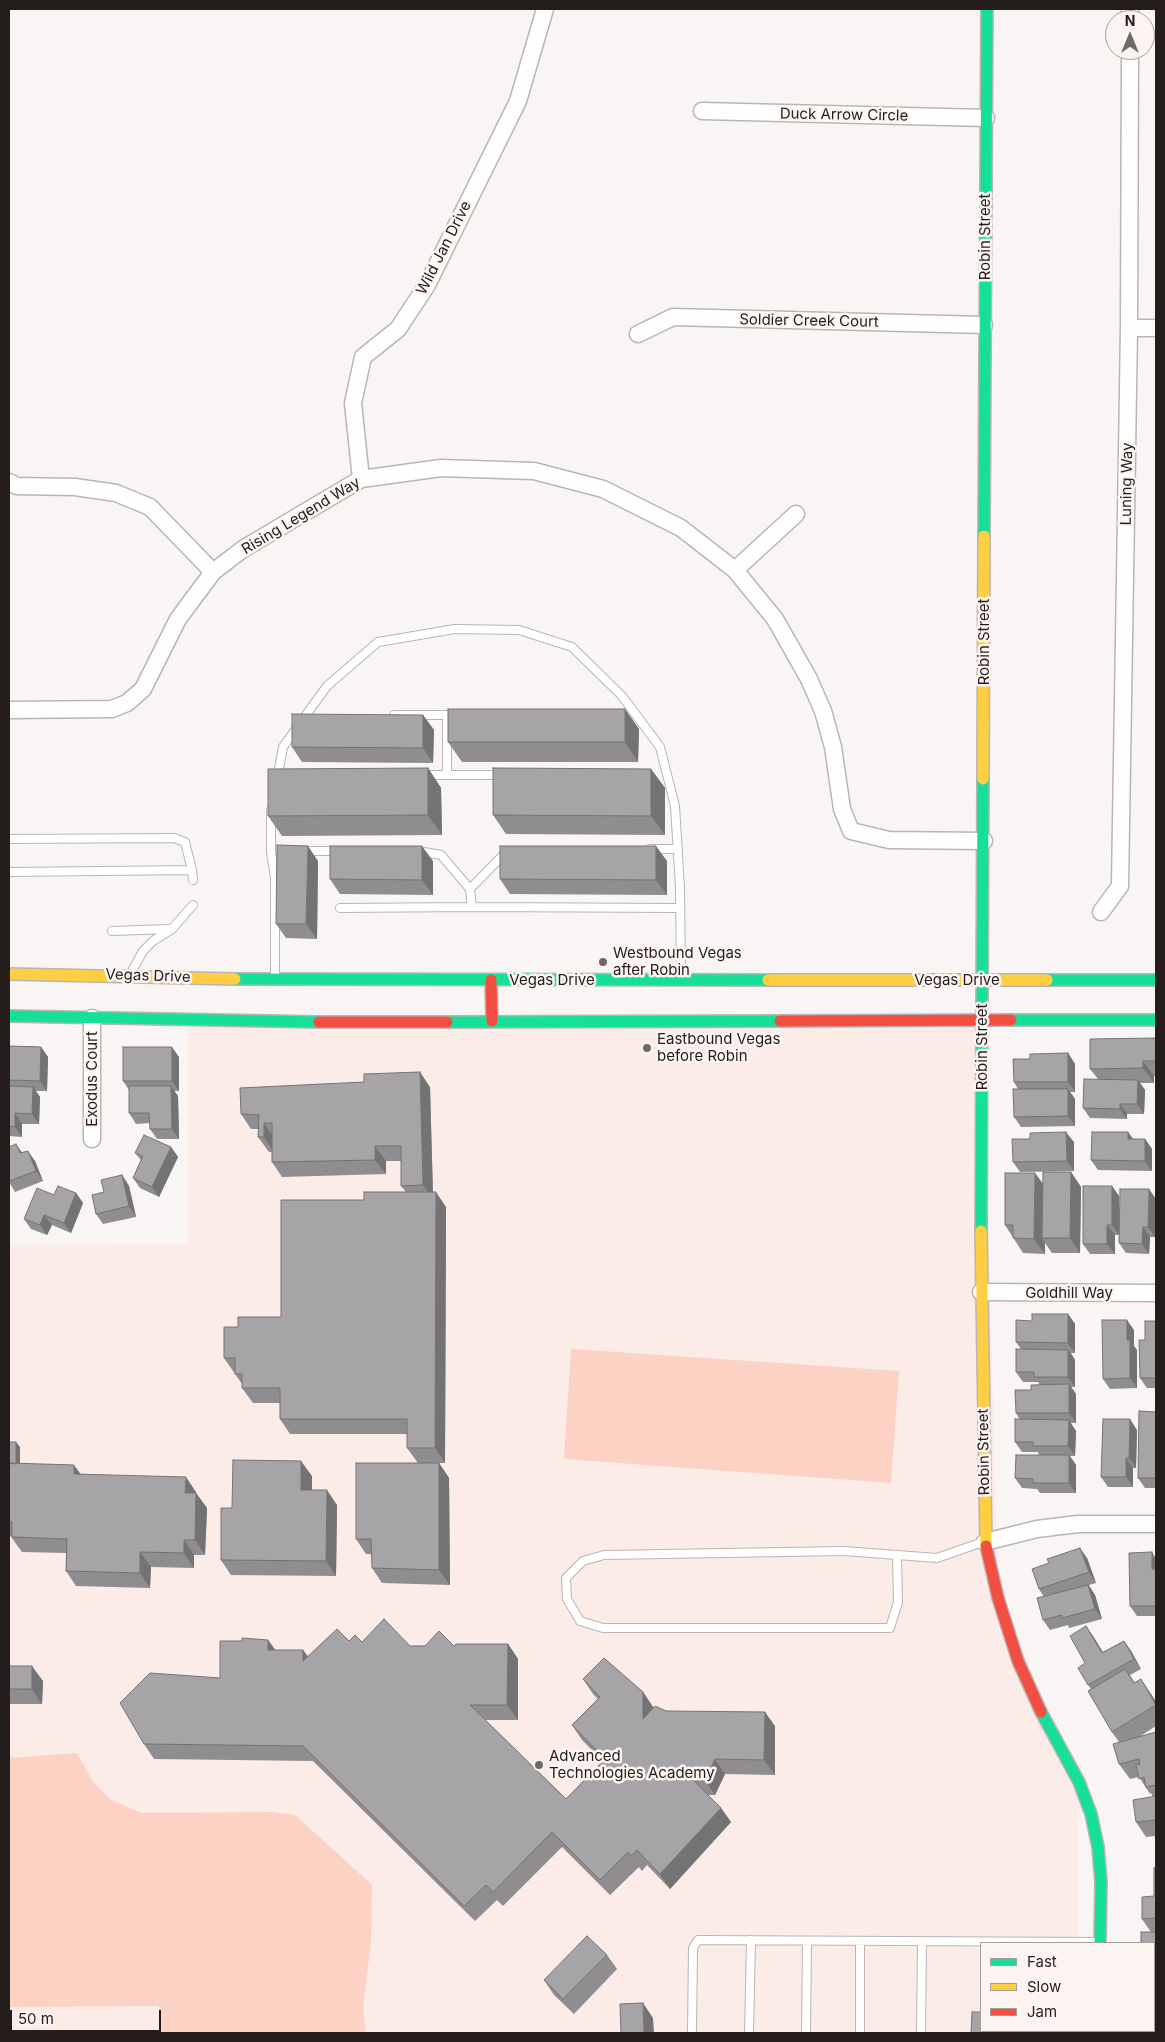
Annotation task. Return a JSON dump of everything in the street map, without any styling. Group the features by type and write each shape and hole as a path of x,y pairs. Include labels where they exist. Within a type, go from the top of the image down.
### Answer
{"main road":[{"name":"Robin Street","path":"987,9 984,325 984,841 981,1292 985,1542 998,1598 1018,1661 1034,1698 1079,1782 1091,1814 1098,1847 1101,1882 1100,1942"},
{"name":"Vegas Drive","path":"9,974 130,975 275,980 1156,980"},
{"path":"490,980 492,1021"},
{"path":"9,1016 321,1022 1156,1020"}],"street":[{"name":"Wild Jan Drive","path":"360,479 353,403 363,357 398,329 427,285 518,101 545,9"},
{"name":"Luning Way","path":"1101,912 1120,886 1129,328 1130,60"},
{"name":"Duck Arrow Circle","path":"702,112 986,118"},
{"name":"Soldier Creek Court","path":"638,334 673,317 984,325"},
{"path":"1129,328 1156,328"},
{"name":"Rising Legend Way","path":"9,710 112,709 127,703 143,689 178,619 213,572 243,549 360,479 441,468 534,471 603,489 681,528 735,570 775,619 809,679 823,711 833,747 842,809 851,831 889,840 984,841"},
{"path":"9,482 17,486 75,486 116,493 150,507 213,572"},
{"path":"735,570 796,514"},
{"name":"Exodus Court","path":"92,1018 92,1139"},
{"name":"Goldhill Way","path":"981,1292 1156,1293"},
{"path":"985,1542 1037,1529 1078,1524 1156,1524"}],"lane":[{"path":"275,980 275,878 271,852 270,815 284,747 327,686 378,642 455,629 519,630 572,647 622,696 660,747 676,806 681,979"},
{"path":"307,715 316,715"},
{"path":"382,715 467,715"},
{"path":"447,715 447,775"},
{"path":"626,715 636,715"},
{"path":"278,774 288,774"},
{"path":"418,775 514,775"},
{"path":"658,775 668,775"},
{"path":"9,839 174,838 185,842 193,880"},
{"path":"470,889 509,849 519,849"},
{"path":"638,849 678,849"},
{"path":"405,850 440,855 470,889 472,907"},
{"path":"290,852 348,851"},
{"path":"271,852 281,852"},
{"path":"9,872 192,870"},
{"path":"130,975 143,951 153,941 172,929 193,906"},
{"path":"340,908 680,908"},
{"path":"112,931 172,929"},
{"path":"897,1556 898,1602 890,1628 602,1628 580,1621 567,1599 566,1578 583,1561 604,1554 844,1551 937,1558 985,1542"},
{"path":"692,2033 693,1948 698,1940 1100,1942"},
{"path":"749,2033 751,1940"},
{"path":"806,2033 807,1941"},
{"path":"860,1942 860,2033"},
{"path":"921,2033 922,1942"}],"shaded area":[{"path":"188,1020 983,1020 998,1598 1079,1782 1077,1923 1079,1942 980,1942 980,2032 1088,2033 9,2033 9,1245 188,1244"},
{"path":"571,1349 899,1371 891,1483 564,1459"},
{"path":"77,1753 93,1782 110,1799 141,1813 273,1812 295,1815 372,1885 371,1942 363,2009 366,2033 160,2033 159,2006 9,2007 9,1758"}],"building":[{"path":"448,709 625,709 625,742 448,742"},
{"path":"292,714 423,715 423,748 292,747"},
{"path":"428,768 428,815 268,816 268,769"},
{"path":"493,768 651,769 651,816 493,815"},
{"path":"277,845 308,846 306,924 276,924"},
{"path":"330,846 422,846 422,880 330,879"},
{"path":"500,846 656,846 656,880 500,879"},
{"path":"1156,1038 1156,1061 1143,1061 1143,1068 1090,1069 1090,1039"},
{"path":"9,1046 41,1047 40,1081 9,1080"},
{"path":"123,1047 172,1047 172,1081 123,1081"},
{"path":"1068,1053 1068,1082 1014,1082 1013,1059 1030,1059 1030,1054"},
{"path":"420,1072 423,1185 401,1186 401,1146 375,1146 375,1160 272,1162 272,1123 264,1123 264,1137 258,1137 259,1115 241,1114 240,1088 364,1082 364,1074"},
{"path":"1084,1079 1138,1080 1137,1104 1120,1104 1120,1109 1083,1108"},
{"path":"9,1086 33,1087 32,1114 15,1113 15,1127 9,1126"},
{"path":"129,1086 171,1086 172,1129 150,1129 149,1113 129,1113"},
{"path":"1013,1089 1068,1089 1068,1116 1014,1117"},
{"path":"1066,1132 1067,1161 1013,1162 1012,1139 1030,1139 1030,1133"},
{"path":"1092,1132 1128,1132 1128,1139 1145,1139 1145,1161 1091,1160"},
{"path":"144,1135 171,1147 152,1187 133,1178 143,1156 135,1153"},
{"path":"16,1144 20,1153 28,1151 36,1171 9,1181 9,1147"},
{"path":"1043,1172 1071,1172 1070,1238 1042,1238"},
{"path":"1005,1173 1035,1173 1034,1239 1013,1238 1013,1225 1005,1225"},
{"path":"122,1175 129,1206 96,1214 92,1195 104,1192 101,1180"},
{"path":"58,1186 76,1193 64,1223 44,1215 40,1225 24,1219 37,1188 54,1195"},
{"path":"1083,1186 1112,1186 1112,1225 1107,1225 1107,1244 1083,1244"},
{"path":"1120,1189 1149,1189 1148,1227 1143,1227 1142,1244 1119,1243"},
{"path":"364,1192 436,1192 435,1448 407,1448 407,1419 280,1419 280,1388 242,1388 242,1374 235,1374 235,1358 224,1358 224,1327 238,1327 238,1317 281,1317 281,1200 364,1200"},
{"path":"1032,1314 1068,1314 1068,1343 1016,1342 1016,1320 1032,1321"},
{"path":"1102,1320 1127,1320 1127,1340 1130,1340 1130,1378 1103,1379"},
{"path":"1145,1321 1156,1321 1156,1378 1140,1378 1139,1340 1145,1340"},
{"path":"1016,1349 1068,1350 1068,1377 1034,1377 1034,1372 1016,1372"},
{"path":"1069,1384 1069,1413 1016,1413 1015,1390 1031,1390 1031,1385"},
{"path":"1139,1411 1156,1412 1156,1478 1138,1478"},
{"path":"1015,1419 1069,1420 1068,1446 1033,1446 1033,1442 1015,1442"},
{"path":"1103,1419 1130,1419 1129,1458 1126,1458 1126,1477 1101,1477"},
{"path":"9,1442 16,1442 16,1464 9,1463"},
{"path":"1016,1455 1069,1455 1069,1483 1033,1483 1033,1479 1015,1478"},
{"path":"233,1460 301,1461 301,1490 327,1490 326,1561 221,1560 221,1508 232,1508"},
{"path":"9,1463 74,1465 74,1474 186,1477 185,1493 196,1493 195,1540 184,1540 184,1553 140,1552 140,1573 66,1571 67,1539 12,1537 12,1522 9,1522"},
{"path":"356,1463 439,1463 439,1570 372,1568 371,1539 356,1539"},
{"path":"1080,1548 1089,1572 1039,1589 1032,1569 1049,1563 1047,1559"},
{"path":"1152,1552 1152,1569 1156,1569 1156,1606 1130,1606 1129,1553"},
{"path":"1088,1585 1095,1609 1062,1618 1062,1615 1043,1620 1037,1598"},
{"path":"384,1619 410,1646 425,1646 439,1631 454,1646 456,1644 508,1644 507,1705 470,1705 566,1799 605,1759 572,1725 600,1697 583,1679 604,1658 643,1692 643,1719 655,1706 666,1711 765,1712 764,1760 715,1759 705,1780 693,1780 721,1808 660,1874 637,1850 631,1856 628,1852 600,1880 552,1832 493,1892 486,1885 464,1906 303,1746 144,1744 120,1703 150,1673 220,1678 220,1641 242,1641 242,1638 268,1640 268,1650 303,1650 303,1661 337,1629 349,1641 355,1635 362,1642"},
{"path":"1086,1626 1102,1653 1124,1641 1134,1659 1088,1685 1078,1668 1085,1663 1070,1636"},
{"path":"9,1666 32,1666 32,1689 9,1689"},
{"path":"1125,1669 1134,1683 1141,1679 1156,1705 1112,1732 1088,1691"},
{"path":"1156,1732 1156,1785 1146,1787 1144,1777 1139,1779 1136,1765 1140,1764 1139,1759 1119,1764 1113,1744"},
{"path":"1156,1796 1156,1830 1155,1820 1136,1822 1133,1800"},
{"path":"1154,1868 1156,1868 1156,1918 1142,1919 1142,1897 1154,1896"},
{"path":"1141,1932 1156,1932 1156,1954 1155,1942 1141,1942"},
{"path":"587,1936 607,1955 563,1999 544,1980"},
{"path":"643,2003 644,2033 621,2033 620,2004"},
{"path":"972,2012 980,2012 980,2032 995,2032 995,2033 971,2033"},
{"path":"1156,2015 1156,2033 1139,2033 1155,2032"}],"traffic: fast":[{"path":"984,536 987,9"},
{"path":"981,1231 983,779"},
{"path":"235,979 768,980"},
{"path":"1047,980 1156,980"},
{"path":"9,1016 319,1022"},
{"path":"1011,1020 1156,1020"},
{"path":"447,1022 780,1021"},
{"path":"1041,1712 1079,1782 1091,1814 1098,1847 1101,1882 1100,1942"}],"traffic: slow":[{"path":"983,779 984,536"},
{"path":"9,974 235,979"},
{"path":"768,980 1047,980"},
{"path":"981,1231 986,1546"}],"traffic: jam":[{"path":"491,980 492,1021"},
{"path":"780,1021 1011,1020"},
{"path":"319,1022 447,1022"},
{"path":"986,1546 998,1598 1018,1661 1041,1712"}],"place":[{"name":"Westbound Vegas after Robin","path":"603,962"},
{"name":"Eastbound Vegas before Robin","path":"647,1048"},
{"name":"Advanced Technologies Academy","path":"539,1765"}]}
